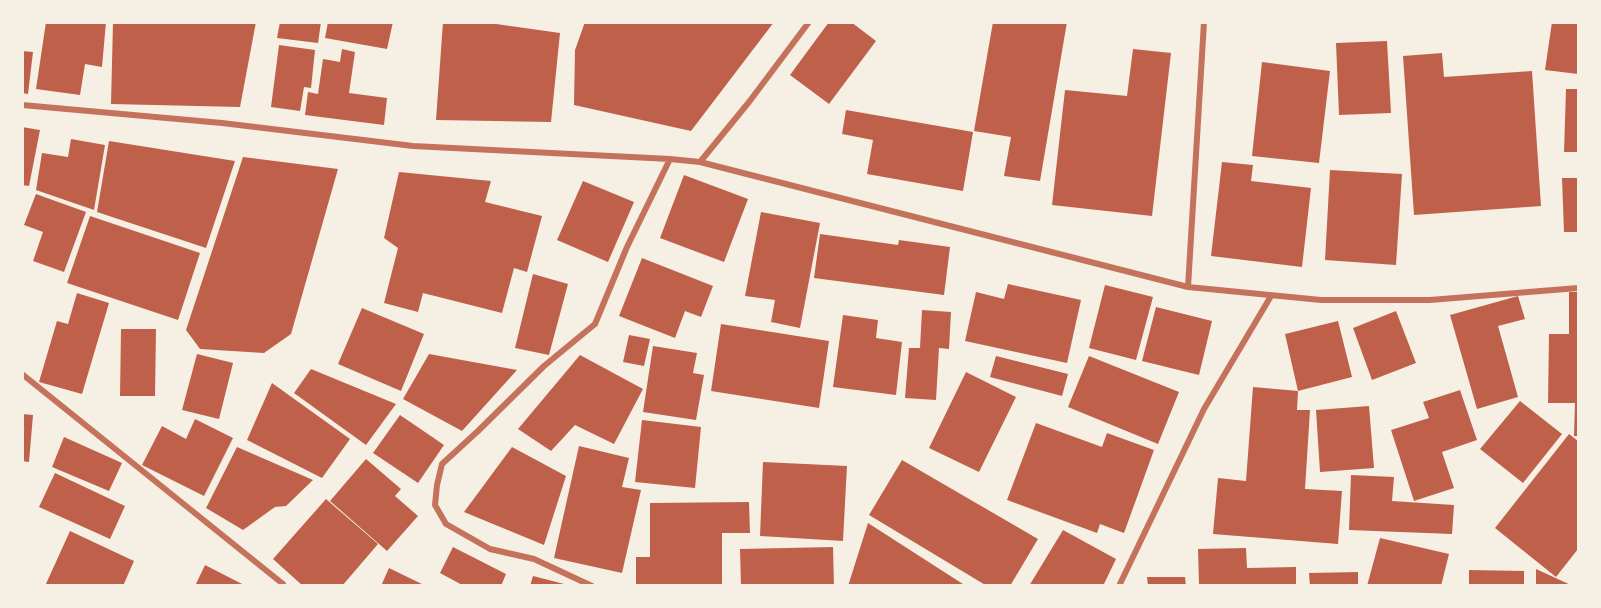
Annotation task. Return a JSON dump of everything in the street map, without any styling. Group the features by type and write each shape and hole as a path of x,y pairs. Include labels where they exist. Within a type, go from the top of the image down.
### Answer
{"street":[{"path":"700,162 749,102 808,22"},
{"path":"1188,287 1204,22"},
{"path":"22,105 222,123 413,146 700,162 1188,287 1321,300 1430,300 1578,288"},
{"path":"592,585 534,559 490,549 447,524 435,505 437,485 442,464 544,366 595,324 627,247 670,159"},
{"path":"1119,585 1204,409 1271,296"},
{"path":"22,374 283,584"}],"building":[{"path":"46,22 106,22 102,67 85,64 80,95 36,89"},
{"path":"113,22 256,22 240,107 111,104"},
{"path":"280,22 321,22 318,43 277,38"},
{"path":"328,22 393,22 387,49 325,38"},
{"path":"443,22 482,22 560,33 551,122 436,120"},
{"path":"585,22 774,22 691,131 574,105 575,50"},
{"path":"829,22 851,22 876,41 829,104 790,75"},
{"path":"993,22 1067,22 1040,181 1004,176 1011,137 974,131"},
{"path":"1552,22 1578,22 1578,74 1545,70"},
{"path":"1387,41 1391,113 1339,115 1336,43"},
{"path":"279,45 315,50 311,88 304,87 300,111 271,107"},
{"path":"342,49 355,52 349,93 387,98 384,125 305,115 308,92 318,94 323,59 340,62"},
{"path":"1133,49 1171,53 1152,216 1052,205 1065,90 1127,96"},
{"path":"22,51 33,52 28,94 22,93"},
{"path":"1442,53 1444,77 1532,71 1541,206 1414,215 1403,56"},
{"path":"1262,62 1330,71 1319,163 1252,156"},
{"path":"1566,89 1578,89 1578,152 1564,152"},
{"path":"846,110 973,132 963,191 867,174 873,140 842,134"},
{"path":"22,127 40,130 29,186 22,185"},
{"path":"71,139 105,145 94,210 36,190 42,153 68,157"},
{"path":"109,141 235,161 206,248 97,212"},
{"path":"243,157 338,169 291,334 264,353 200,349 186,330"},
{"path":"1222,162 1253,165 1251,181 1311,188 1302,267 1211,256"},
{"path":"1330,170 1402,174 1396,265 1325,260"},
{"path":"399,172 491,181 485,202 542,216 527,272 514,268 502,313 423,293 418,312 384,303 398,248 384,238"},
{"path":"684,175 748,199 724,262 660,238"},
{"path":"1562,178 1578,178 1578,232 1564,232"},
{"path":"583,181 634,202 608,262 557,240"},
{"path":"36,194 86,212 64,272 33,261 43,232 24,225"},
{"path":"761,212 820,223 800,328 771,322 775,300 745,296"},
{"path":"90,216 200,253 178,320 67,283"},
{"path":"820,234 898,245 899,240 950,247 944,295 814,278"},
{"path":"642,258 713,286 701,317 685,311 675,338 619,316"},
{"path":"533,274 568,284 549,355 515,348"},
{"path":"1008,284 1081,300 1067,363 965,341 976,292 1004,299"},
{"path":"1105,285 1153,297 1136,360 1089,348"},
{"path":"1569,292 1578,292 1578,436 1574,436 1575,403 1548,403 1549,334 1569,334"},
{"path":"77,293 109,303 82,394 39,382 57,321 68,324"},
{"path":"1518,296 1525,319 1498,326 1518,397 1477,409 1450,315"},
{"path":"1156,307 1212,321 1199,375 1142,361"},
{"path":"362,308 424,334 401,391 338,364"},
{"path":"922,310 951,312 949,349 939,348 936,400 905,398 909,348 920,348"},
{"path":"1396,311 1416,363 1372,380 1353,328"},
{"path":"843,315 878,320 876,338 902,342 896,395 833,387"},
{"path":"1338,321 1352,377 1298,391 1285,334"},
{"path":"721,324 829,341 819,408 711,391"},
{"path":"121,329 156,329 155,396 120,396"},
{"path":"629,335 650,339 644,366 623,362"},
{"path":"653,346 697,353 693,373 704,375 696,420 643,412"},
{"path":"197,354 233,363 219,419 182,410"},
{"path":"429,354 517,370 462,431 403,399"},
{"path":"580,355 643,389 614,444 575,425 551,451 518,429"},
{"path":"996,356 1068,374 1062,396 990,377"},
{"path":"1089,356 1179,392 1158,444 1068,407"},
{"path":"311,369 396,404 366,445 294,393"},
{"path":"966,372 1016,397 979,472 929,448"},
{"path":"272,383 350,439 322,478 247,440"},
{"path":"1253,387 1298,391 1297,410 1310,410 1305,489 1342,491 1338,544 1213,534 1218,478 1246,481"},
{"path":"1460,390 1477,440 1442,452 1454,488 1414,501 1391,430 1429,418 1423,402"},
{"path":"1520,401 1562,434 1523,483 1480,449"},
{"path":"1369,406 1374,468 1320,472 1316,410"},
{"path":"22,414 33,415 29,462 22,461"},
{"path":"400,415 444,445 418,483 373,453"},
{"path":"195,419 233,438 204,496 142,465 162,426 186,439"},
{"path":"642,420 701,427 695,488 635,482"},
{"path":"1036,423 1102,447 1107,433 1154,450 1124,533 1100,524 1097,533 1007,500"},
{"path":"1569,434 1578,441 1578,549 1556,577 1495,528"},
{"path":"64,437 122,463 109,491 52,467"},
{"path":"579,446 629,458 622,487 641,490 622,573 554,558"},
{"path":"237,447 313,480 286,506 275,507 243,530 206,508"},
{"path":"512,447 566,476 544,545 464,512"},
{"path":"366,459 401,489 395,496 418,516 387,551 330,501"},
{"path":"902,460 1038,539 1010,586 987,586 869,515"},
{"path":"763,462 847,466 843,541 760,536"},
{"path":"55,473 125,506 110,539 39,507"},
{"path":"1351,475 1394,477 1392,501 1454,505 1452,534 1349,530"},
{"path":"326,499 378,544 342,586 303,586 273,559"},
{"path":"749,502 750,533 722,533 722,586 636,586 636,557 650,557 650,503"},
{"path":"868,523 966,586 848,586"},
{"path":"1063,530 1116,559 1103,586 1029,586"},
{"path":"70,531 134,561 123,586 45,586"},
{"path":"1380,538 1449,554 1441,586 1367,586"},
{"path":"453,547 506,574 501,586 464,586 440,573"},
{"path":"833,547 834,586 741,586 740,549"},
{"path":"1246,548 1247,568 1296,567 1296,586 1199,584 1198,549"},
{"path":"205,565 246,586 195,586"},
{"path":"389,568 426,586 381,586"},
{"path":"1536,569 1573,586 1536,586"},
{"path":"1469,570 1524,571 1524,586 1469,586"},
{"path":"1358,572 1358,586 1310,586 1309,573"},
{"path":"533,576 568,585 568,586 530,586"},
{"path":"1147,577 1185,577 1186,586 1148,586"}]}
